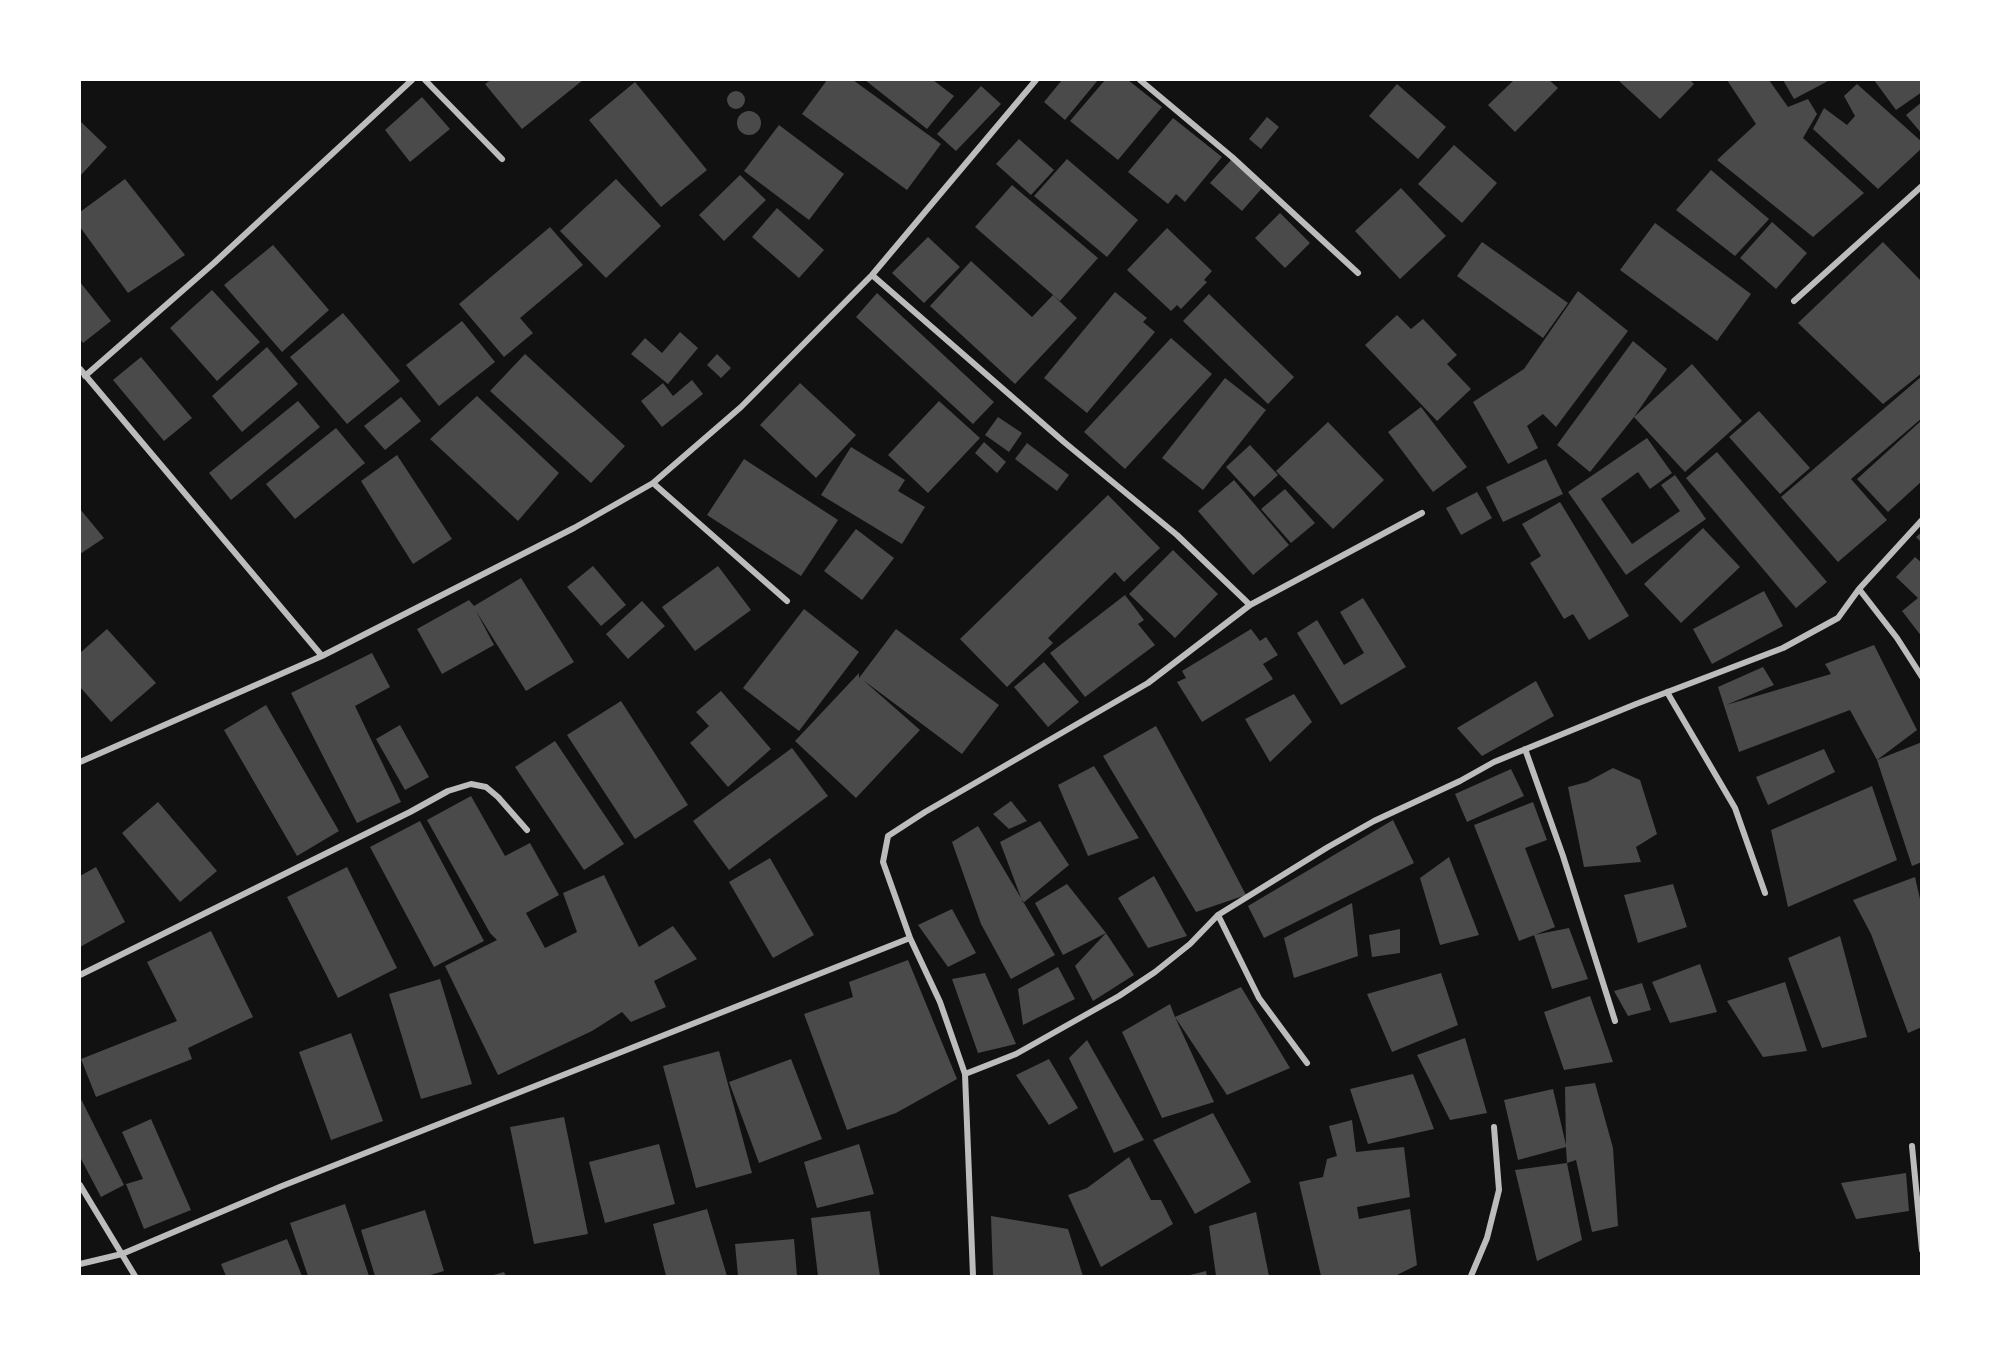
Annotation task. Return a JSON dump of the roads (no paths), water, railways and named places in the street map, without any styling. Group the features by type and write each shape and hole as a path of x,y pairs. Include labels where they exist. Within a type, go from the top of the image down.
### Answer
{"street":[{"path":"85,376 214,263 412,80"},
{"path":"425,80 502,159"},
{"path":"80,762 322,656 574,528 653,483 741,407 872,274 1036,80"},
{"path":"1140,80 1232,157 1358,273"},
{"path":"1794,301 1922,186"},
{"path":"872,274 1064,442 1177,535 1250,605"},
{"path":"80,369 322,656"},
{"path":"653,483 786,601"},
{"path":"971,1276 965,1074 940,1002 910,938 883,862 888,836 925,812 1148,683 1250,605 1422,513"},
{"path":"965,1074 1016,1054 1119,996 1190,945 1218,915 1374,821 1525,748 1783,648 1838,618 1859,589 1922,520"},
{"path":"1859,589 1897,638 1922,677"},
{"path":"1667,692 1735,808 1765,893"},
{"path":"1525,748 1563,856 1615,1021"},
{"path":"80,975 448,791 471,784 486,787 527,830"},
{"path":"1218,915 1259,998 1306,1063"},
{"path":"80,1264 122,1254 282,1186 910,938"},
{"path":"1471,1276 1488,1238 1499,1190 1494,1127"},
{"path":"1912,1146 1922,1250"},
{"path":"80,1185 135,1276"}]}
